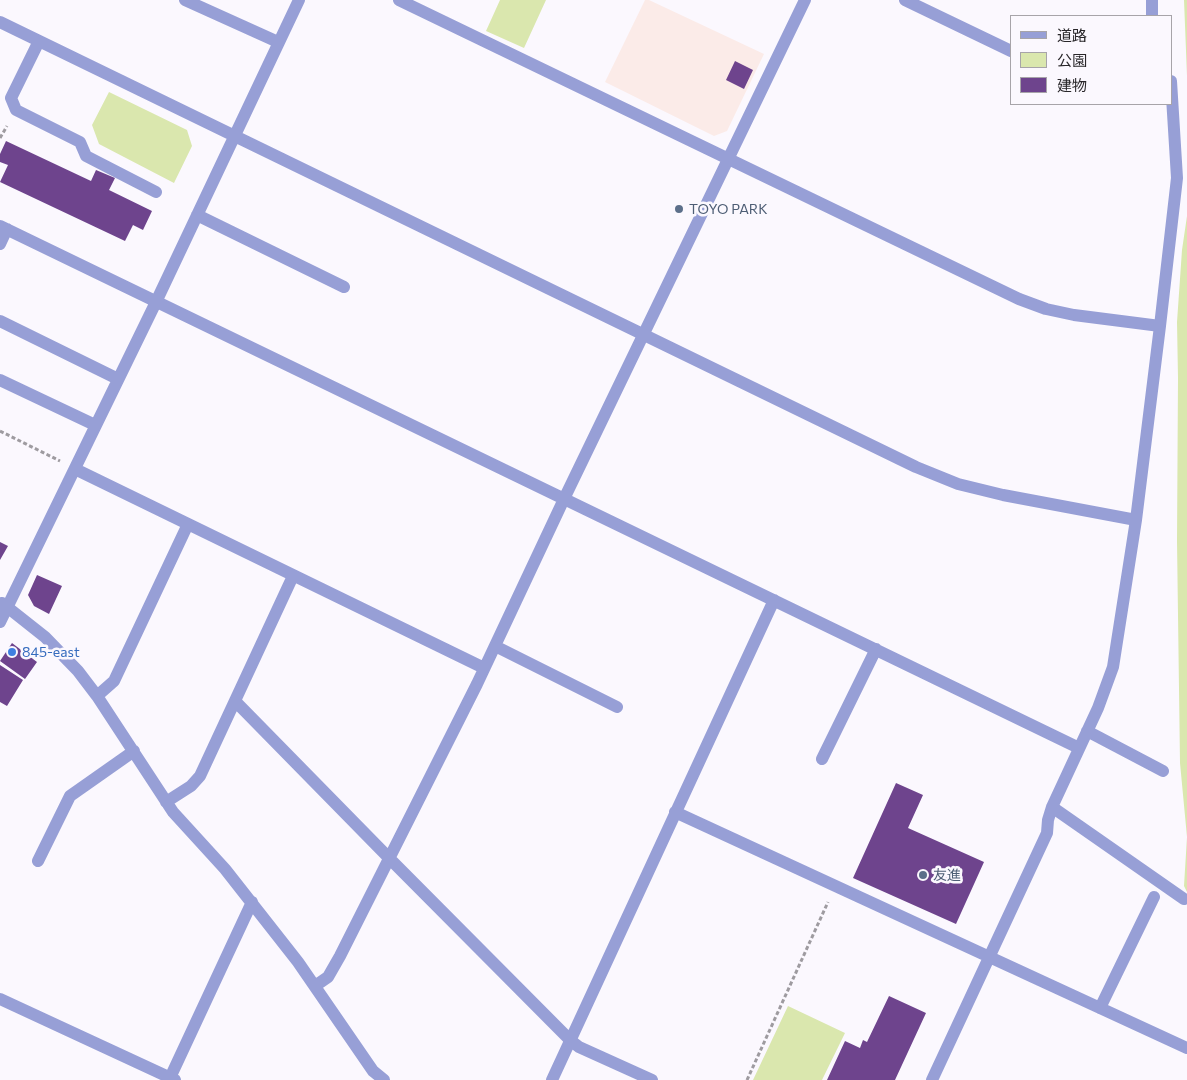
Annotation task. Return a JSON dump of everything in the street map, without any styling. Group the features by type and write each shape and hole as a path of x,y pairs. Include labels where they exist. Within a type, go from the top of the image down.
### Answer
{"street":[{"path":"185,0 278,42"},
{"path":"0,622 3,604 75,469 299,0"},
{"path":"399,0 1020,299 1046,309 1074,315 1160,326"},
{"path":"315,986 328,977 390,859 495,646 805,0"},
{"path":"905,0 1010,50"},
{"path":"1152,0 1152,15"},
{"path":"2,27 39,41 916,467 958,484 1136,520"},
{"path":"39,41 11,98 16,110 80,142 86,156 156,192"},
{"path":"932,1080 1048,833 1048,820 1052,807 1098,708 1113,666 1136,520 1177,178 1172,97"},
{"path":"197,215 344,286"},
{"path":"0,244 4,227 1079,748"},
{"path":"0,321 118,379"},
{"path":"0,380 95,425"},
{"path":"75,469 484,668"},
{"path":"97,696 114,681 188,524"},
{"path":"166,802 191,786 200,776 293,576"},
{"path":"552,1080 774,600"},
{"path":"3,604 44,637 78,670 134,751 173,812 252,902 298,962 373,1071 384,1080"},
{"path":"495,646 618,707"},
{"path":"822,759 876,649"},
{"path":"235,701 570,1040 579,1047 652,1080"},
{"path":"1087,731 1163,771"},
{"path":"38,861 70,796 134,751"},
{"path":"1052,807 1184,899"},
{"path":"676,812 1187,1048"},
{"path":"1100,1008 1154,897"},
{"path":"0,999 171,1079 252,902"}],"path":[{"path":"0,431 75,469"},
{"path":"747,1080 835,886"}],"shaded area":[{"path":"645,0 649,0 764,54 727,131 714,136 605,82"}],"green space":[{"path":"500,0 546,0 524,48 486,31"},
{"path":"1184,0 1187,0 1187,76"},
{"path":"109,92 187,130 192,146 174,183 99,144 92,125"},
{"path":"1187,216 1187,837 1180,763 1177,322 1182,250"},
{"path":"1187,837 1187,892 1184,886"},
{"path":"788,1006 845,1033 822,1080 753,1080"}],"building":[{"path":"735,61 753,70 744,89 726,80"},
{"path":"6,141 91,181 96,170 115,178 109,190 152,211 143,230 133,225 125,241 0,182 8,165 0,162 0,154"},
{"path":"0,542 8,546 0,560"},
{"path":"37,575 62,586 49,614 34,606 28,595"},
{"path":"12,643 37,662 25,679 0,661"},
{"path":"0,665 23,680 7,706 0,702"},
{"path":"896,783 923,795 908,828 984,862 956,924 853,878"},
{"path":"889,996 926,1013 895,1080 827,1080 845,1041 860,1048 863,1040 867,1042"}],"place":[{"name":"TOYO PARK","path":"679,209"},
{"name":"845-east","path":"12,652"},
{"name":"友進","path":"923,875"}]}
